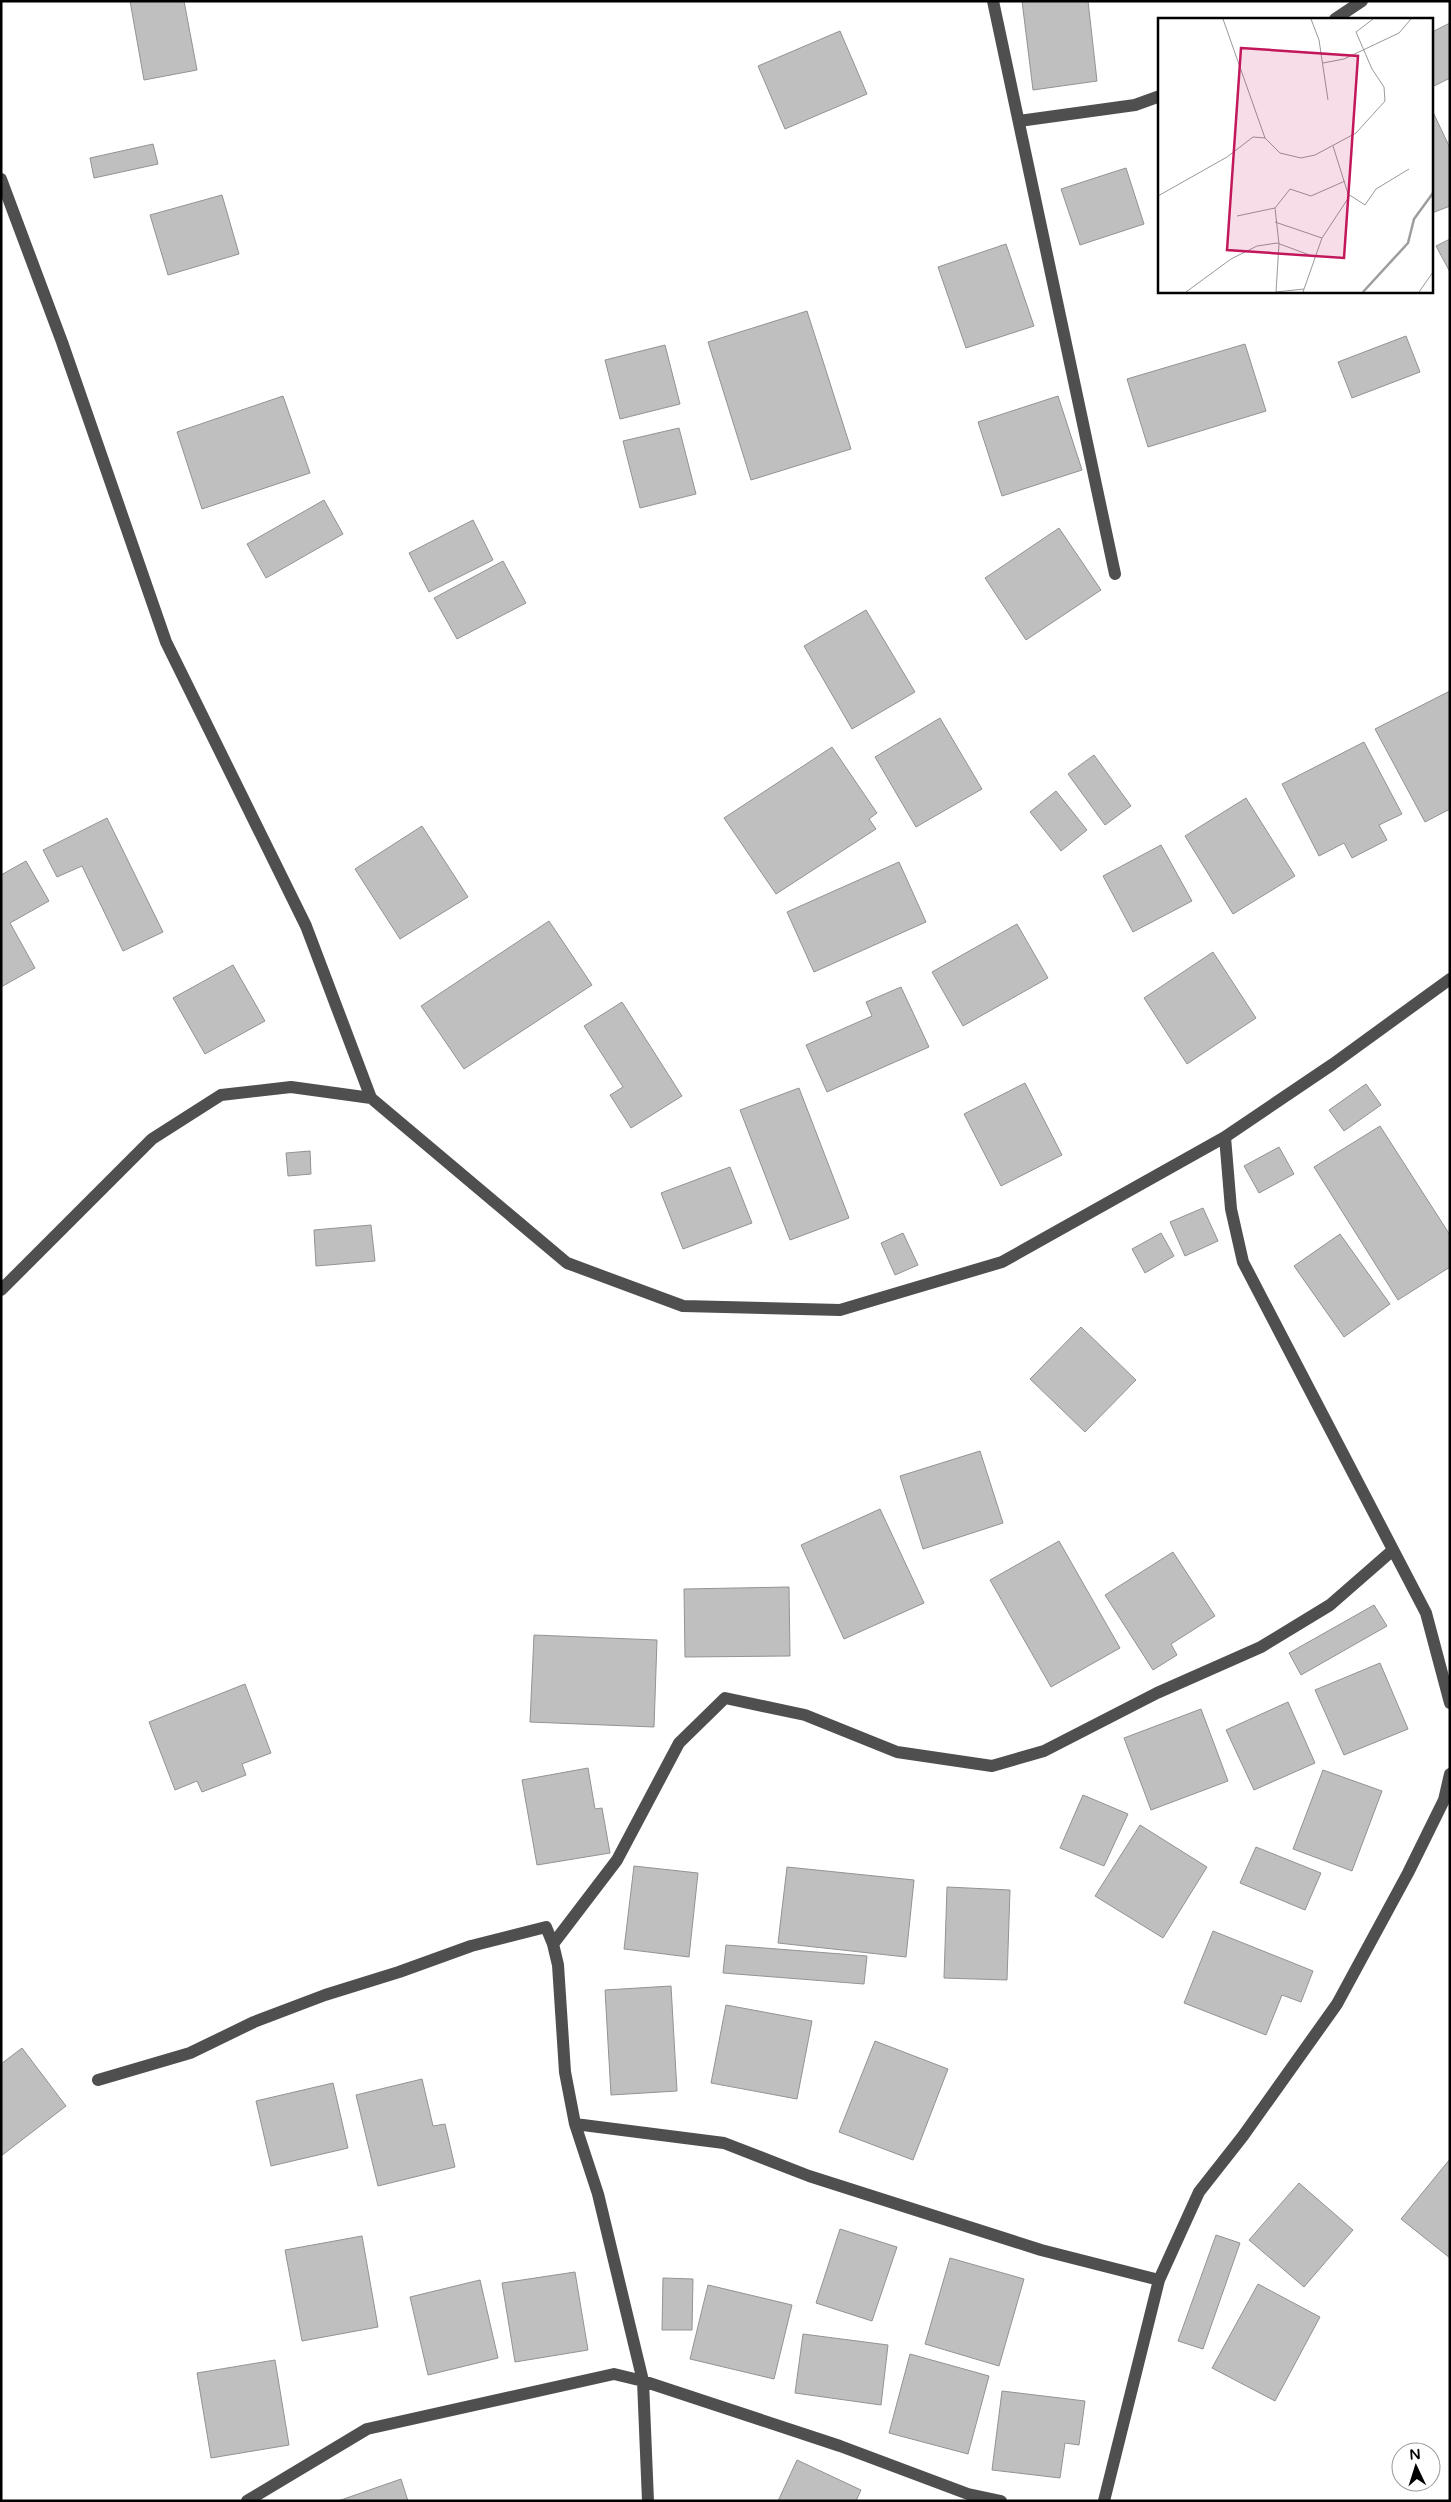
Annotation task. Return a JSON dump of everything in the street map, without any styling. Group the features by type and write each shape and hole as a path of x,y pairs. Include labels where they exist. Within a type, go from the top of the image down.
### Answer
{"street":[{"path":"993,1 1115,574"},
{"path":"1336,18 1362,1"},
{"path":"1019,122 1134,105 1158,97"},
{"path":"1,179 62,342 166,642 306,926 371,1098 568,1264 683,1306 840,1310 1002,1262 1225,1137 1333,1064 1450,979"},
{"path":"1,1290 152,1139 221,1094 291,1087 371,1098"},
{"path":"1225,1137 1231,1210 1242,1262 1426,1613 1447,1685 1450,1703"},
{"path":"553,1944 617,1860 678,1743 725,1698 805,1714 897,1752 992,1766 1044,1751 1158,1693 1261,1647 1330,1605 1393,1550"},
{"path":"1104,2501 1159,2280 1199,2192 1243,2136 1337,2004 1408,1873 1444,1800 1450,1774"},
{"path":"98,2080 190,2052 254,2022 325,1995 400,1972 471,1946 546,1927 553,1944 558,1965 564,2072 575,2124 598,2194 643,2381 648,2501"},
{"path":"575,2124 724,2143 809,2176 1041,2250 1159,2280"},
{"path":"247,2501 367,2429 614,2374 643,2381 840,2446 968,2494 1002,2501"}],"building":[{"path":"130,1 184,1 197,70 144,80"},
{"path":"1022,1 1088,1 1097,81 1033,90"},
{"path":"1450,23 1450,78 1434,86 1434,31"},
{"path":"840,31 867,94 785,129 758,66"},
{"path":"1434,114 1450,148 1450,206 1434,212"},
{"path":"153,144 158,164 94,178 90,158"},
{"path":"1126,168 1144,224 1080,245 1061,189"},
{"path":"222,195 239,254 168,275 150,215"},
{"path":"1450,239 1450,272 1436,246"},
{"path":"1006,244 1034,326 966,348 938,267"},
{"path":"807,311 851,449 751,480 708,342"},
{"path":"1406,336 1420,372 1352,398 1338,362"},
{"path":"1245,344 1266,411 1148,447 1127,379"},
{"path":"665,345 680,404 620,419 605,360"},
{"path":"283,396 310,473 202,509 177,432"},
{"path":"1058,396 1082,470 1002,496 978,422"},
{"path":"679,428 696,494 640,508 623,441"},
{"path":"324,500 343,534 266,578 247,544"},
{"path":"473,520 493,560 429,592 409,553"},
{"path":"1059,528 1101,590 1026,640 985,578"},
{"path":"503,561 526,603 457,639 434,598"},
{"path":"866,610 915,692 852,729 804,646"},
{"path":"1450,691 1450,809 1425,822 1375,729"},
{"path":"940,718 982,789 916,827 875,757"},
{"path":"1364,742 1402,814 1379,825 1387,840 1352,858 1344,843 1319,856 1282,784"},
{"path":"832,747 877,813 869,819 876,829 776,894 724,818"},
{"path":"1094,755 1131,806 1105,825 1068,774"},
{"path":"1056,791 1087,830 1061,851 1030,812"},
{"path":"1246,798 1295,876 1233,914 1185,836"},
{"path":"107,818 163,932 123,951 82,866 57,877 43,850"},
{"path":"422,826 468,897 400,939 355,869"},
{"path":"1161,845 1192,901 1133,932 1103,876"},
{"path":"26,861 49,901 10,923 35,968 1,987 1,875"},
{"path":"899,862 926,922 814,972 787,912"},
{"path":"549,921 592,985 464,1069 421,1006"},
{"path":"1017,924 1048,978 963,1026 932,972"},
{"path":"1213,952 1256,1018 1187,1064 1144,998"},
{"path":"233,965 265,1021 205,1054 173,998"},
{"path":"901,987 929,1047 827,1092 806,1045 872,1016 866,1002"},
{"path":"622,1002 682,1096 631,1128 610,1095 623,1087 584,1026"},
{"path":"1025,1083 1062,1155 1001,1186 964,1114"},
{"path":"1366,1084 1381,1105 1344,1131 1329,1110"},
{"path":"799,1088 849,1218 790,1240 740,1110"},
{"path":"1380,1126 1450,1235 1450,1267 1398,1300 1314,1167"},
{"path":"1279,1147 1294,1174 1259,1193 1244,1166"},
{"path":"310,1151 311,1174 288,1176 286,1153"},
{"path":"730,1167 752,1223 683,1249 661,1193"},
{"path":"1203,1208 1218,1241 1185,1256 1170,1222"},
{"path":"371,1225 375,1261 316,1266 314,1230"},
{"path":"903,1233 918,1265 895,1275 881,1243"},
{"path":"1161,1233 1174,1256 1145,1273 1132,1249"},
{"path":"1340,1234 1390,1304 1344,1337 1294,1266"},
{"path":"1081,1327 1136,1380 1085,1432 1030,1379"},
{"path":"980,1451 1003,1523 923,1549 900,1476"},
{"path":"880,1509 924,1603 844,1639 801,1545"},
{"path":"1059,1541 1120,1648 1051,1687 990,1580"},
{"path":"1173,1552 1215,1616 1171,1644 1177,1655 1153,1670 1105,1595"},
{"path":"789,1587 790,1656 685,1657 684,1589"},
{"path":"1374,1605 1387,1626 1301,1675 1289,1653"},
{"path":"534,1635 657,1640 654,1727 530,1722"},
{"path":"1380,1663 1408,1729 1344,1755 1315,1690"},
{"path":"245,1684 271,1753 242,1764 246,1775 202,1792 197,1781 175,1790 149,1722"},
{"path":"1288,1702 1315,1763 1254,1790 1226,1730"},
{"path":"1201,1709 1228,1781 1151,1810 1124,1738"},
{"path":"588,1768 595,1809 602,1808 610,1853 537,1865 522,1780"},
{"path":"1323,1770 1382,1791 1352,1871 1293,1849"},
{"path":"1083,1795 1128,1814 1104,1866 1060,1848"},
{"path":"1140,1825 1207,1867 1163,1938 1095,1896"},
{"path":"1256,1847 1321,1873 1305,1910 1240,1883"},
{"path":"634,1866 698,1873 689,1957 624,1949"},
{"path":"787,1867 914,1880 906,1957 778,1943"},
{"path":"947,1887 1010,1890 1007,1980 944,1978"},
{"path":"1213,1931 1313,1971 1301,2002 1282,1995 1266,2035 1184,2003"},
{"path":"726,1945 867,1956 864,1984 723,1973"},
{"path":"671,1986 677,2091 611,2095 605,1990"},
{"path":"726,2005 812,2021 797,2099 711,2083"},
{"path":"875,2041 948,2069 913,2160 839,2132"},
{"path":"22,2048 66,2106 1,2156 1,2064"},
{"path":"422,2079 433,2126 445,2124 455,2167 378,2186 356,2095"},
{"path":"333,2083 348,2148 271,2166 256,2101"},
{"path":"1450,2159 1450,2258 1401,2219"},
{"path":"1299,2183 1353,2230 1304,2287 1249,2240"},
{"path":"840,2229 897,2247 872,2321 816,2303"},
{"path":"1216,2235 1240,2243 1203,2349 1178,2341"},
{"path":"362,2236 378,2327 302,2341 285,2250"},
{"path":"950,2258 1024,2279 999,2366 925,2344"},
{"path":"575,2272 588,2350 515,2362 502,2283"},
{"path":"663,2278 693,2279 692,2330 662,2330"},
{"path":"480,2280 498,2358 428,2375 410,2297"},
{"path":"1258,2284 1320,2317 1275,2401 1212,2368"},
{"path":"708,2285 792,2305 774,2379 690,2359"},
{"path":"803,2334 888,2345 881,2405 795,2393"},
{"path":"910,2354 989,2376 968,2454 889,2433"},
{"path":"275,2360 289,2445 211,2458 197,2373"},
{"path":"1002,2391 1085,2401 1079,2445 1065,2443 1060,2478 992,2470"},
{"path":"797,2460 861,2490 856,2501 778,2501"},
{"path":"401,2479 408,2501 338,2501"}]}
